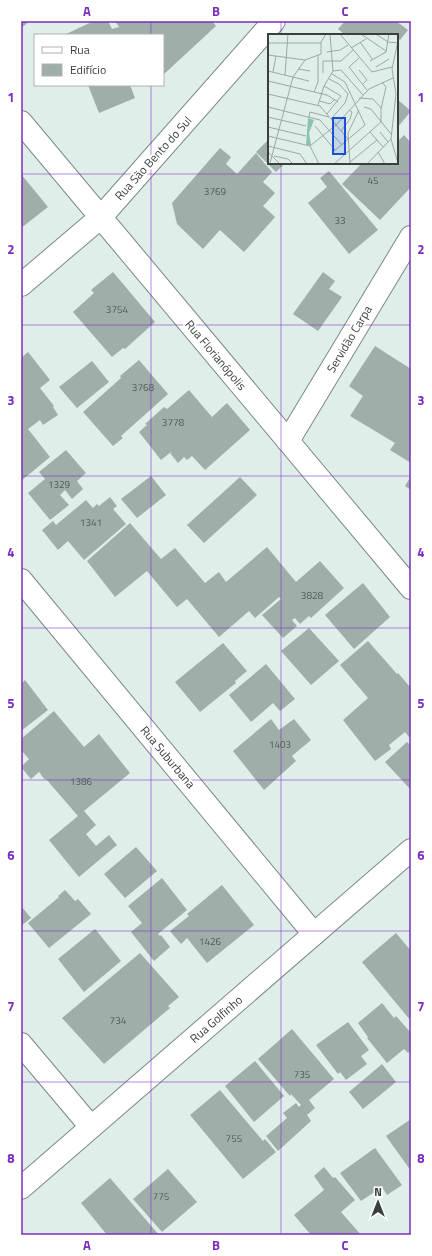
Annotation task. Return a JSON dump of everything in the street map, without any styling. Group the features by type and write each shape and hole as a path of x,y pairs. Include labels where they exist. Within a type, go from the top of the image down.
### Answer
{"street":[{"name":"Rua São Bento do Sul","path":"21,284 101,217 274,21"},
{"name":"Rua Florianópolis","path":"21,122 411,588"},
{"name":"Servidão Carpa","path":"288,441 411,237"},
{"name":"Rua Suburbana","path":"21,580 314,934"},
{"name":"Rua Golfinho","path":"21,1188 411,850"},
{"path":"21,1044 91,1127"}],"building":[{"path":"21,21 30,21 21,28"},
{"path":"94,21 108,21 112,29 119,27 115,21 212,21 216,26 164,74 164,34 66,34"},
{"path":"345,21 396,21 408,30 400,40 398,38 398,34 344,34 338,29"},
{"path":"88,86 130,86 135,98 99,113"},
{"path":"398,100 411,111 398,127"},
{"path":"404,135 411,143 411,187 380,220 342,184 361,164 398,164 398,141"},
{"path":"268,140 268,164 256,152"},
{"path":"220,148 231,157 226,164 237,174 256,153 272,172 263,182 275,193 263,206 275,217 244,252 220,230 203,249 177,224 172,203"},
{"path":"268,164 284,164 276,172"},
{"path":"329,171 378,230 349,254 308,203 327,187 320,178"},
{"path":"21,174 48,207 21,228"},
{"path":"113,272 155,322 125,349 123,348 112,357 73,312 94,293 91,290"},
{"path":"323,272 335,281 329,289 342,297 318,331 293,314"},
{"path":"375,346 411,369 411,463 390,450 395,443 350,416 363,396 349,386"},
{"path":"28,352 50,380 40,388 54,406 53,407 58,415 43,425 40,420 28,429 50,457 21,481 21,358"},
{"path":"139,360 168,394 121,436 123,438 113,446 83,412 121,378 120,376"},
{"path":"92,361 109,382 77,408 59,387"},
{"path":"189,390 212,417 227,403 250,430 205,470 192,456 187,460 184,457 178,463 170,453 171,452 161,460 139,432 147,425 145,424 164,407 167,409"},
{"path":"66,450 86,473 77,481 83,489 72,499 65,490 60,495 69,505 50,520 28,493 45,479 39,472"},
{"path":"151,476 166,495 137,518 121,499"},
{"path":"411,476 411,490 405,486"},
{"path":"240,477 257,495 204,543 187,525"},
{"path":"110,497 117,506 113,509 126,524 84,560 68,541 58,550 42,530 53,521 56,525 86,500 93,508 97,504 99,506"},
{"path":"130,523 161,559 175,548 205,583 219,572 226,582 267,547 296,582 320,561 344,588 311,618 309,616 300,624 295,618 292,620 297,626 283,638 262,615 281,599 279,597 255,618 249,611 219,637 187,599 177,607 147,571 115,597 87,561"},
{"path":"363,583 390,617 354,649 325,615"},
{"path":"309,628 339,661 311,685 281,651"},
{"path":"368,641 411,688 411,735 409,737 405,732 389,745 391,749 375,761 343,720 368,698 340,665"},
{"path":"223,643 247,671 235,681 236,683 200,712 175,682"},
{"path":"266,664 295,699 280,711 273,703 251,722 229,695"},
{"path":"25,680 48,710 21,731 21,684"},
{"path":"54,711 84,747 99,734 130,773 84,811 96,825 86,834 96,846 109,835 117,845 79,877 49,840 78,816 39,772 31,779 21,767 29,759 21,750 21,739"},
{"path":"271,719 279,730 294,719 311,740 292,756 296,761 264,790 233,751"},
{"path":"407,742 411,746 411,790 385,762"},
{"path":"136,847 157,871 125,898 104,874"},
{"path":"162,878 187,910 158,934 160,936 161,935 170,947 154,961 131,932 142,923 128,906"},
{"path":"222,885 254,925 207,963 187,938 181,944 170,931 189,916 187,914"},
{"path":"65,890 75,901 78,899 91,914 49,948 28,923 59,897 58,896"},
{"path":"21,906 31,918 21,926"},
{"path":"95,929 121,961 84,992 58,959"},
{"path":"396,933 411,951 411,1021 362,962"},
{"path":"140,953 179,997 168,1006 170,1008 104,1064 62,1018"},
{"path":"382,1003 394,1018 396,1016 411,1033 411,1050 408,1053 404,1049 387,1063 367,1038 368,1037 358,1023"},
{"path":"348,1022 369,1050 361,1056 367,1064 346,1080 340,1072 338,1074 316,1045"},
{"path":"292,1029 334,1079 309,1100 315,1108 307,1115 311,1121 278,1151 266,1136 287,1118 283,1113 296,1103 299,1107 301,1105 291,1094 290,1096 258,1059"},
{"path":"255,1061 284,1096 254,1122 225,1086"},
{"path":"382,1064 396,1082 363,1109 349,1092"},
{"path":"220,1090 263,1141 265,1139 276,1152 243,1179 190,1115"},
{"path":"411,1119 411,1171 386,1136"},
{"path":"375,1148 402,1185 387,1195 382,1187 361,1201 340,1173"},
{"path":"324,1167 355,1200 341,1212 361,1235 311,1235 294,1215 324,1190 314,1176"},
{"path":"168,1169 197,1202 162,1232 133,1199"},
{"path":"110,1178 159,1235 107,1235 81,1203"}]}
